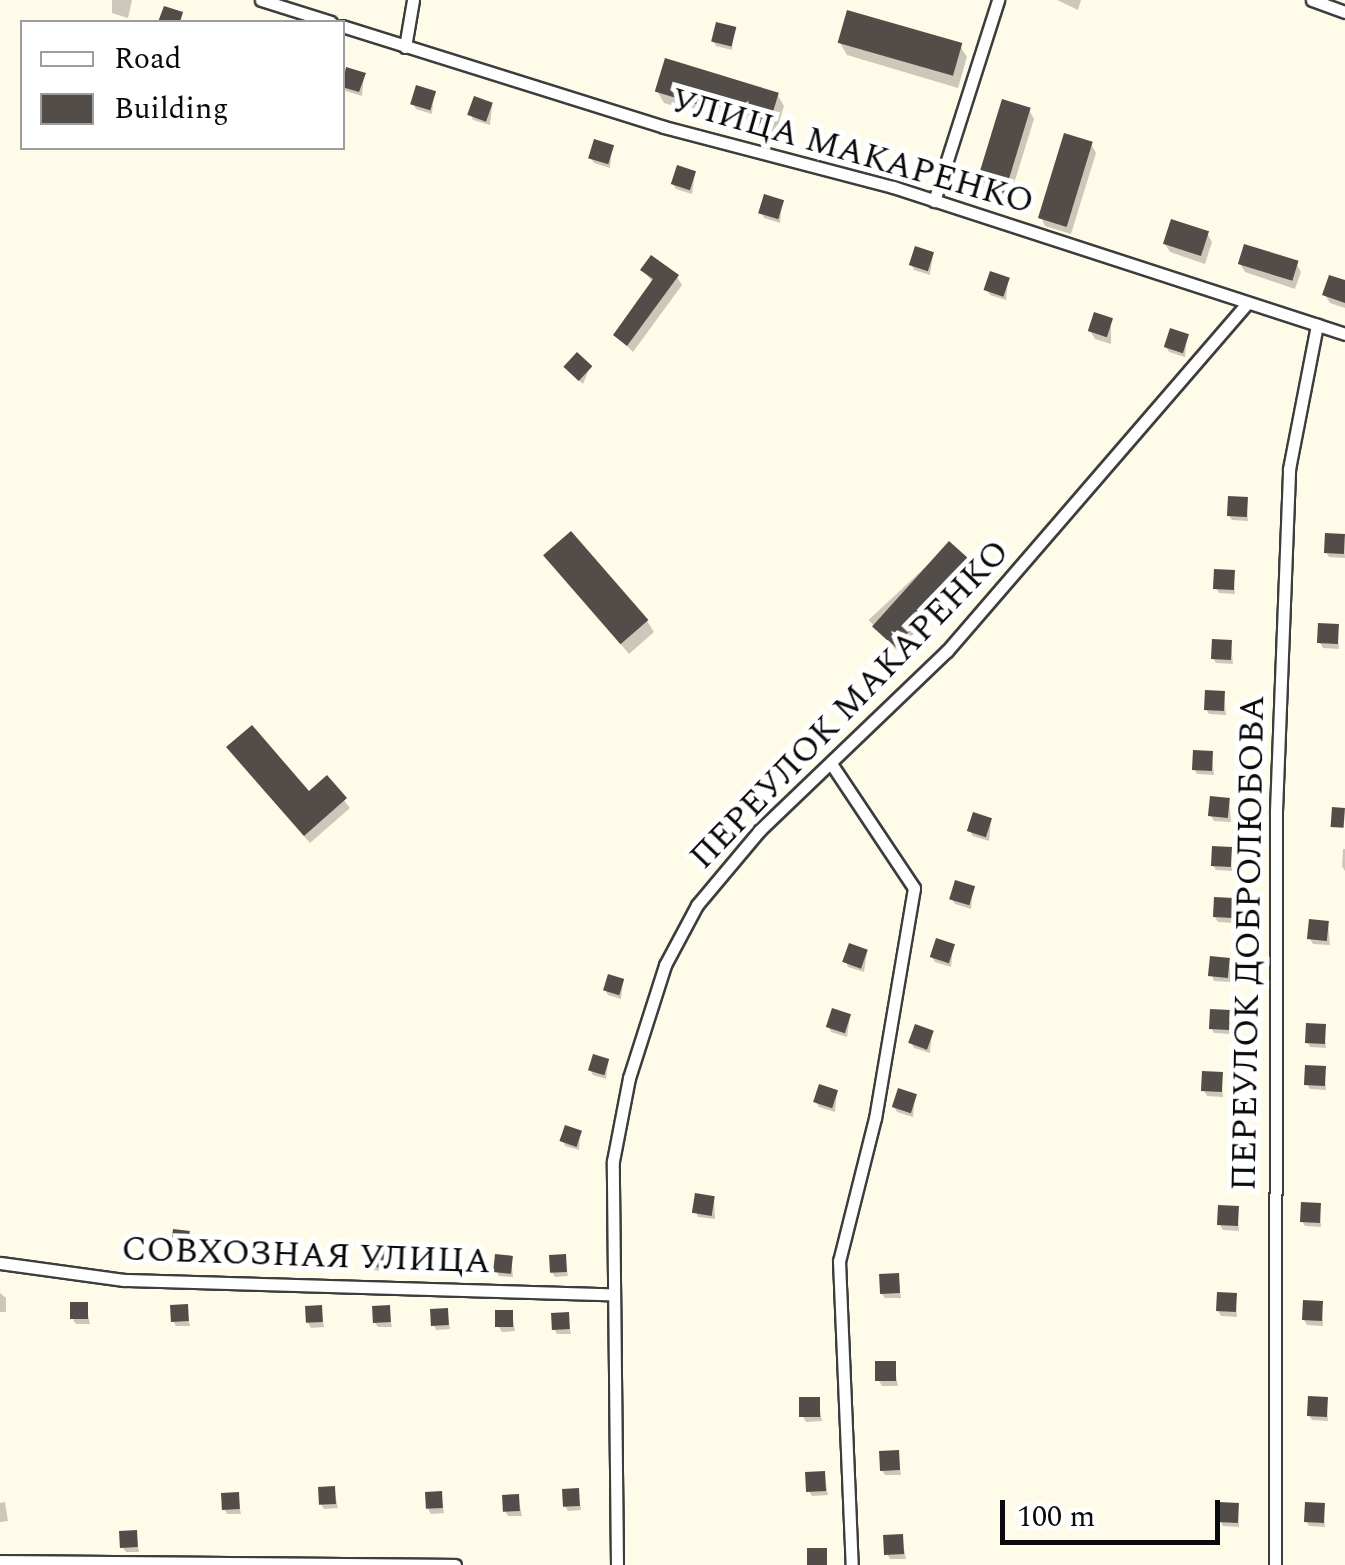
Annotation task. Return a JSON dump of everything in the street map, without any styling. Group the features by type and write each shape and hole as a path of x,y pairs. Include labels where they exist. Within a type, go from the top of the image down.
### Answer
{"street":[{"path":"261,0 324,20"},
{"path":"406,47 413,0"},
{"path":"934,200 998,0"},
{"path":"1312,0 1345,12"},
{"name":"УЛИЦА МАКАРЕНКО","path":"345,27 664,127 934,200 1345,334"},
{"name":"ПЕРЕУЛОК МАКАРЕНКО","path":"618,1565 610,1294 612,1161 629,1078 664,966 697,905 759,831 947,651 1247,303"},
{"name":"ПЕРЕУЛОК ДОБРОЛЮБОВА","path":"1275,1565 1276,810 1289,469 1317,325"},
{"path":"832,765 914,888 875,1118 839,1261 852,1565"},
{"name":"СОВХОЗНАЯ УЛИЦА","path":"0,1263 124,1280 610,1294"},
{"path":"0,1561 455,1565"}],"building":[{"path":"164,6 183,12 181,20 159,20"},
{"path":"847,10 962,43 953,76 838,43"},
{"path":"716,22 736,27 732,46 711,41"},
{"path":"665,58 779,93 769,126 655,91"},
{"path":"346,67 366,73 359,92 345,88"},
{"path":"416,85 436,91 430,110 410,104"},
{"path":"474,96 493,103 486,122 467,115"},
{"path":"1002,99 1031,108 1005,193 976,184"},
{"path":"1064,133 1093,142 1067,227 1038,218"},
{"path":"594,139 614,145 608,164 588,158"},
{"path":"677,165 696,171 690,190 671,184"},
{"path":"764,194 784,200 778,219 758,213"},
{"path":"1171,219 1209,231 1201,256 1163,244"},
{"path":"1244,244 1299,261 1292,281 1238,264"},
{"path":"915,246 934,252 928,271 909,265"},
{"path":"651,255 679,275 627,346 613,335 653,279 640,270"},
{"path":"990,271 1010,278 1003,297 983,290"},
{"path":"1329,275 1345,280 1345,303 1322,295"},
{"path":"1094,312 1113,318 1107,337 1088,331"},
{"path":"1170,328 1189,334 1183,353 1164,347"},
{"path":"577,352 592,366 579,381 563,367"},
{"path":"1228,496 1248,497 1247,517 1227,516"},
{"path":"571,531 648,620 620,644 543,555"},
{"path":"1325,533 1345,534 1344,554 1324,553"},
{"path":"949,541 972,562 895,647 872,626"},
{"path":"1214,569 1235,570 1234,590 1213,589"},
{"path":"1318,623 1339,624 1338,644 1317,643"},
{"path":"1212,639 1232,640 1231,660 1211,659"},
{"path":"1205,690 1225,691 1224,711 1204,710"},
{"path":"252,725 309,791 327,775 347,798 304,836 226,747"},
{"path":"1193,750 1213,751 1212,771 1192,770"},
{"path":"1210,796 1230,798 1228,818 1208,816"},
{"path":"1332,807 1345,808 1344,828 1331,827"},
{"path":"973,812 992,818 986,837 967,831"},
{"path":"1212,846 1232,847 1231,867 1211,866"},
{"path":"955,880 975,886 969,905 949,899"},
{"path":"1214,897 1234,898 1233,918 1213,917"},
{"path":"1309,919 1329,921 1327,941 1307,939"},
{"path":"936,938 955,944 949,963 930,957"},
{"path":"849,943 868,950 861,969 842,962"},
{"path":"1210,956 1230,958 1228,978 1208,976"},
{"path":"608,974 624,979 619,995 603,990"},
{"path":"832,1008 851,1014 845,1033 826,1027"},
{"path":"1210,1009 1230,1010 1229,1030 1209,1029"},
{"path":"1306,1023 1326,1024 1325,1044 1305,1043"},
{"path":"915,1024 934,1031 927,1050 908,1043"},
{"path":"593,1054 609,1059 604,1075 588,1070"},
{"path":"1305,1065 1326,1066 1325,1086 1304,1085"},
{"path":"1202,1071 1223,1072 1222,1092 1201,1091"},
{"path":"819,1084 838,1090 832,1108 813,1102"},
{"path":"898,1088 917,1094 911,1113 892,1107"},
{"path":"565,1125 582,1131 576,1147 559,1141"},
{"path":"695,1193 715,1196 712,1216 692,1213"},
{"path":"1301,1202 1321,1203 1320,1223 1300,1222"},
{"path":"1218,1205 1239,1206 1238,1226 1217,1225"},
{"path":"173,1229 190,1231 188,1248 171,1246"},
{"path":"367,1248 385,1250 383,1268 365,1266"},
{"path":"495,1254 513,1256 511,1274 493,1272"},
{"path":"566,1254 567,1272 550,1273 549,1255"},
{"path":"899,1273 900,1293 880,1294 879,1274"},
{"path":"1217,1292 1237,1293 1236,1312 1216,1311"},
{"path":"1303,1300 1323,1301 1322,1321 1302,1320"},
{"path":"70,1302 88,1302 88,1319 70,1319"},
{"path":"188,1304 189,1321 171,1322 170,1305"},
{"path":"322,1305 323,1322 306,1323 305,1306"},
{"path":"390,1305 391,1322 373,1323 372,1306"},
{"path":"448,1308 449,1325 431,1326 430,1309"},
{"path":"495,1310 513,1310 513,1327 495,1327"},
{"path":"569,1312 570,1329 552,1330 551,1313"},
{"path":"875,1361 896,1361 896,1381 875,1381"},
{"path":"1308,1396 1328,1397 1327,1417 1307,1416"},
{"path":"799,1397 820,1397 820,1417 799,1417"},
{"path":"899,1450 900,1470 880,1471 879,1451"},
{"path":"825,1471 826,1491 806,1492 805,1472"},
{"path":"335,1486 336,1504 319,1505 318,1487"},
{"path":"579,1488 580,1506 563,1507 562,1489"},
{"path":"442,1491 443,1508 426,1509 425,1492"},
{"path":"239,1492 240,1509 222,1510 221,1493"},
{"path":"519,1494 520,1511 503,1512 502,1495"},
{"path":"1219,1502 1239,1503 1238,1523 1218,1522"},
{"path":"1305,1502 1325,1503 1324,1523 1304,1522"},
{"path":"137,1530 138,1547 120,1548 119,1531"},
{"path":"903,1534 904,1554 884,1555 883,1535"},
{"path":"807,1548 827,1548 827,1565 807,1565"}]}
